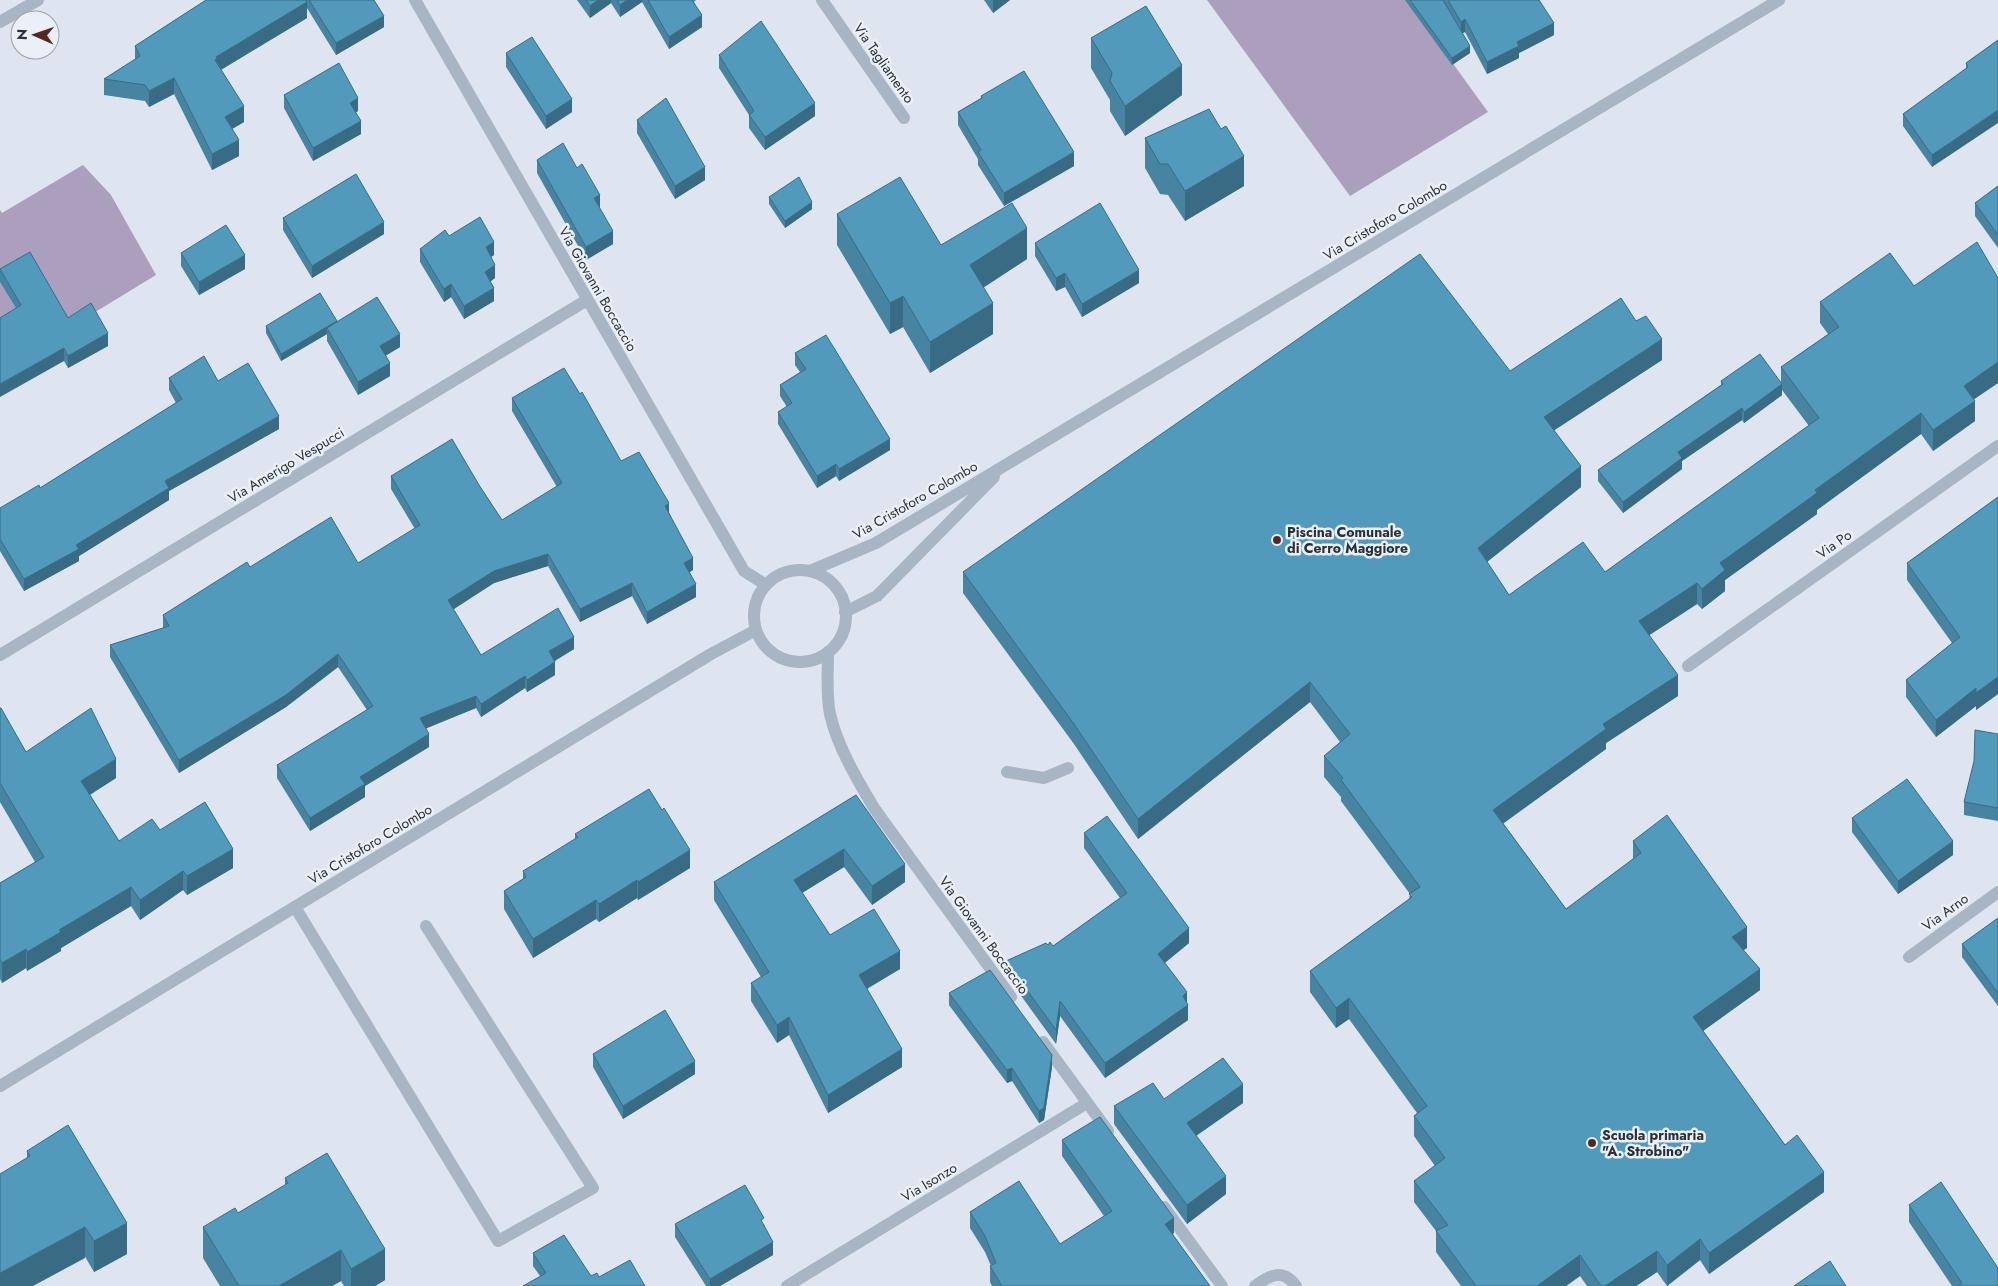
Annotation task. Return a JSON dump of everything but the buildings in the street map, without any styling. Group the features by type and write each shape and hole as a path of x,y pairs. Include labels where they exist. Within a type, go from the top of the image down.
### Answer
{"street":[{"path":"0,22 38,0"},
{"name":"Via Giovanni Boccaccio","path":"415,0 744,571 766,585"},
{"name":"Via Tagliamento","path":"822,0 904,118"},
{"name":"Via Cristoforo Colombo","path":"766,585 775,577 786,572 810,571 876,543 1779,0"},
{"name":"Via Amerigo Vespucci","path":"0,655 587,300"},
{"name":"Via Po","path":"1688,666 1998,446"},
{"name":"Via Cristoforo Colombo","path":"845,612 877,596 1006,464"},
{"path":"766,585 759,594 754,618 756,630 762,643 773,653 786,660 801,662 815,659 828,652 838,641 845,627 845,612 842,597 834,585 823,576 810,571"},
{"name":"Via Cristoforo Colombo","path":"0,1086 710,654 756,630"},
{"name":"Via Giovanni Boccaccio","path":"828,652 827,689 830,715 855,777 874,808 1018,1008"},
{"path":"1007,772 1044,778 1068,768"},
{"name":"Via Arno","path":"1909,957 1998,892"},
{"path":"295,907 498,1241 593,1188 426,926"},
{"path":"1035,1031 1116,1142"},
{"name":"Via Isonzo","path":"787,1286 1087,1103"},
{"path":"1156,1197 1222,1286"},
{"path":"1255,1286 1264,1280 1278,1275 1290,1279 1296,1286"}],"shaded area":[{"path":"1207,0 1407,0 1488,112 1350,196"},
{"path":"83,165 111,195 156,275 0,370 0,210 2,213"}],"place":[{"name":"Piscina Comunale di Cerro Maggiore","path":"1277,540"},
{"name":"Scuola primaria \"A. Strobino\"","path":"1592,1143"}]}
